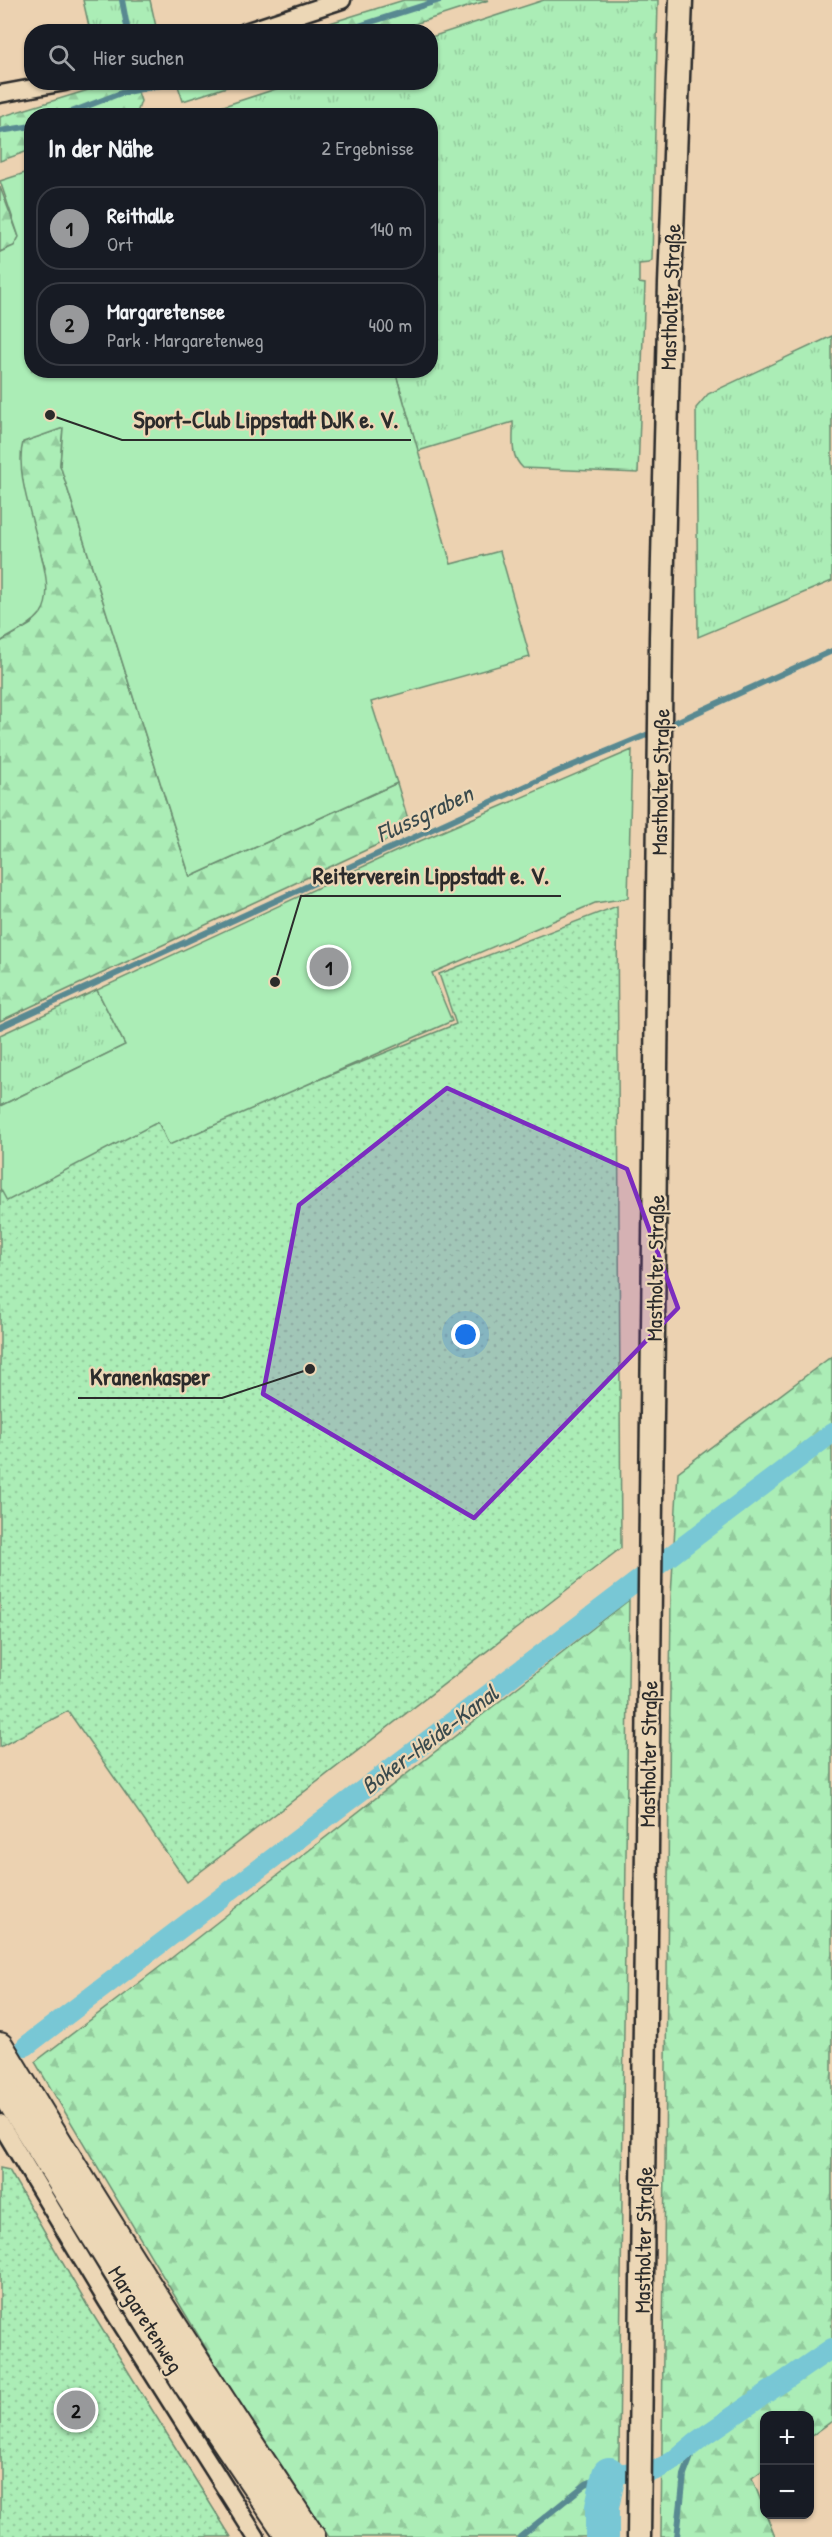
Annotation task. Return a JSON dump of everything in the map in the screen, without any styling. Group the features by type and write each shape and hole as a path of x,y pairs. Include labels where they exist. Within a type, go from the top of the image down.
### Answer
{"main road":[{"path":"0,2046 65,2154 226,2409 312,2537"},
{"path":"0,2084 186,2383 290,2537"}],"street":[{"path":"269,24 342,0"},
{"name":"Mastholter Straße","path":"639,2537 660,745 670,284 681,0"},
{"path":"0,94 24,90"},
{"name":"Margaretenweg","path":"0,2123 107,2301 256,2537"}],"highlighted area":[{"path":"447,1088 627,1169 678,1308 474,1518 263,1394 299,1205"}],"green space":[{"path":"83,0 150,0 155,24 88,24"},
{"path":"404,0 489,0 415,24 327,24"},
{"path":"544,0 658,0 652,260 649,263 639,264 639,283 645,284 638,473 523,468 514,452 513,422 418,451 397,378 438,378 438,108 217,108 273,90 438,90 438,35"},
{"path":"88,90 137,90 141,101 139,108 29,108"},
{"path":"180,90 217,90 183,101"},
{"path":"24,110 24,152 0,161 0,117"},
{"path":"24,173 24,378 397,378 451,564 500,551 530,657 371,702 397,783 190,877 60,465 63,428 23,442 21,462 24,484 42,557 46,598 37,618 0,642 0,252 14,246 19,237 0,181"},
{"path":"0,187 19,237 14,246 0,252"},
{"path":"832,336 832,581 698,637 696,408 708,394"},
{"path":"63,428 60,465 190,877 397,783 411,829 0,1021 0,642 31,624 45,568 26,503 19,456 23,442"},
{"path":"632,750 628,898 595,903 432,973 452,1021 169,1145 158,1122 7,1201 0,1188 0,1106 125,1045 97,990 399,850"},
{"path":"617,906 621,1548 187,1882 68,1711 0,1747 0,1190 234,1082 241,1111 456,1024 439,974"},
{"path":"97,990 125,1045 0,1106 0,1035"},
{"path":"832,1356 832,2421 814,2434 814,2411 760,2411 760,2472 752,2478 760,2499 760,2519 768,2519 775,2537 661,2537 671,1597 678,1472"},
{"path":"629,1600 618,2537 329,2537 244,2412 35,2062"},
{"path":"0,2168 9,2170 87,2305 231,2537 0,2537"}],"waterway":[{"path":"122,0 126,24"},
{"path":"365,24 440,0"},
{"path":"82,108 121,93 136,90"},
{"path":"0,131 24,127"},
{"name":"Flussgraben","path":"665,727 832,651"},
{"name":"Flussgraben","path":"0,1027 559,771 656,731"},
{"name":"Boker-Heide-Kanal","path":"26,2046 832,1433"},
{"path":"609,2474 654,2471 673,2461 697,2441 832,2348"},
{"path":"677,2537 684,2475 697,2441"},
{"path":"520,2537 586,2484 609,2474"},
{"path":"602,2537 602,2507 609,2474"}],"place":[{"name":"Sport-Club Lippstadt DJK e. V.","path":"50,415"},
{"name":"Reithalle","path":"329,967"},
{"name":"Reiterverein Lippstadt e. V.","path":"275,982"},
{"name":"Kranenkasper","path":"310,1369"},
{"name":"Margaretensee","path":"76,2410"}]}
